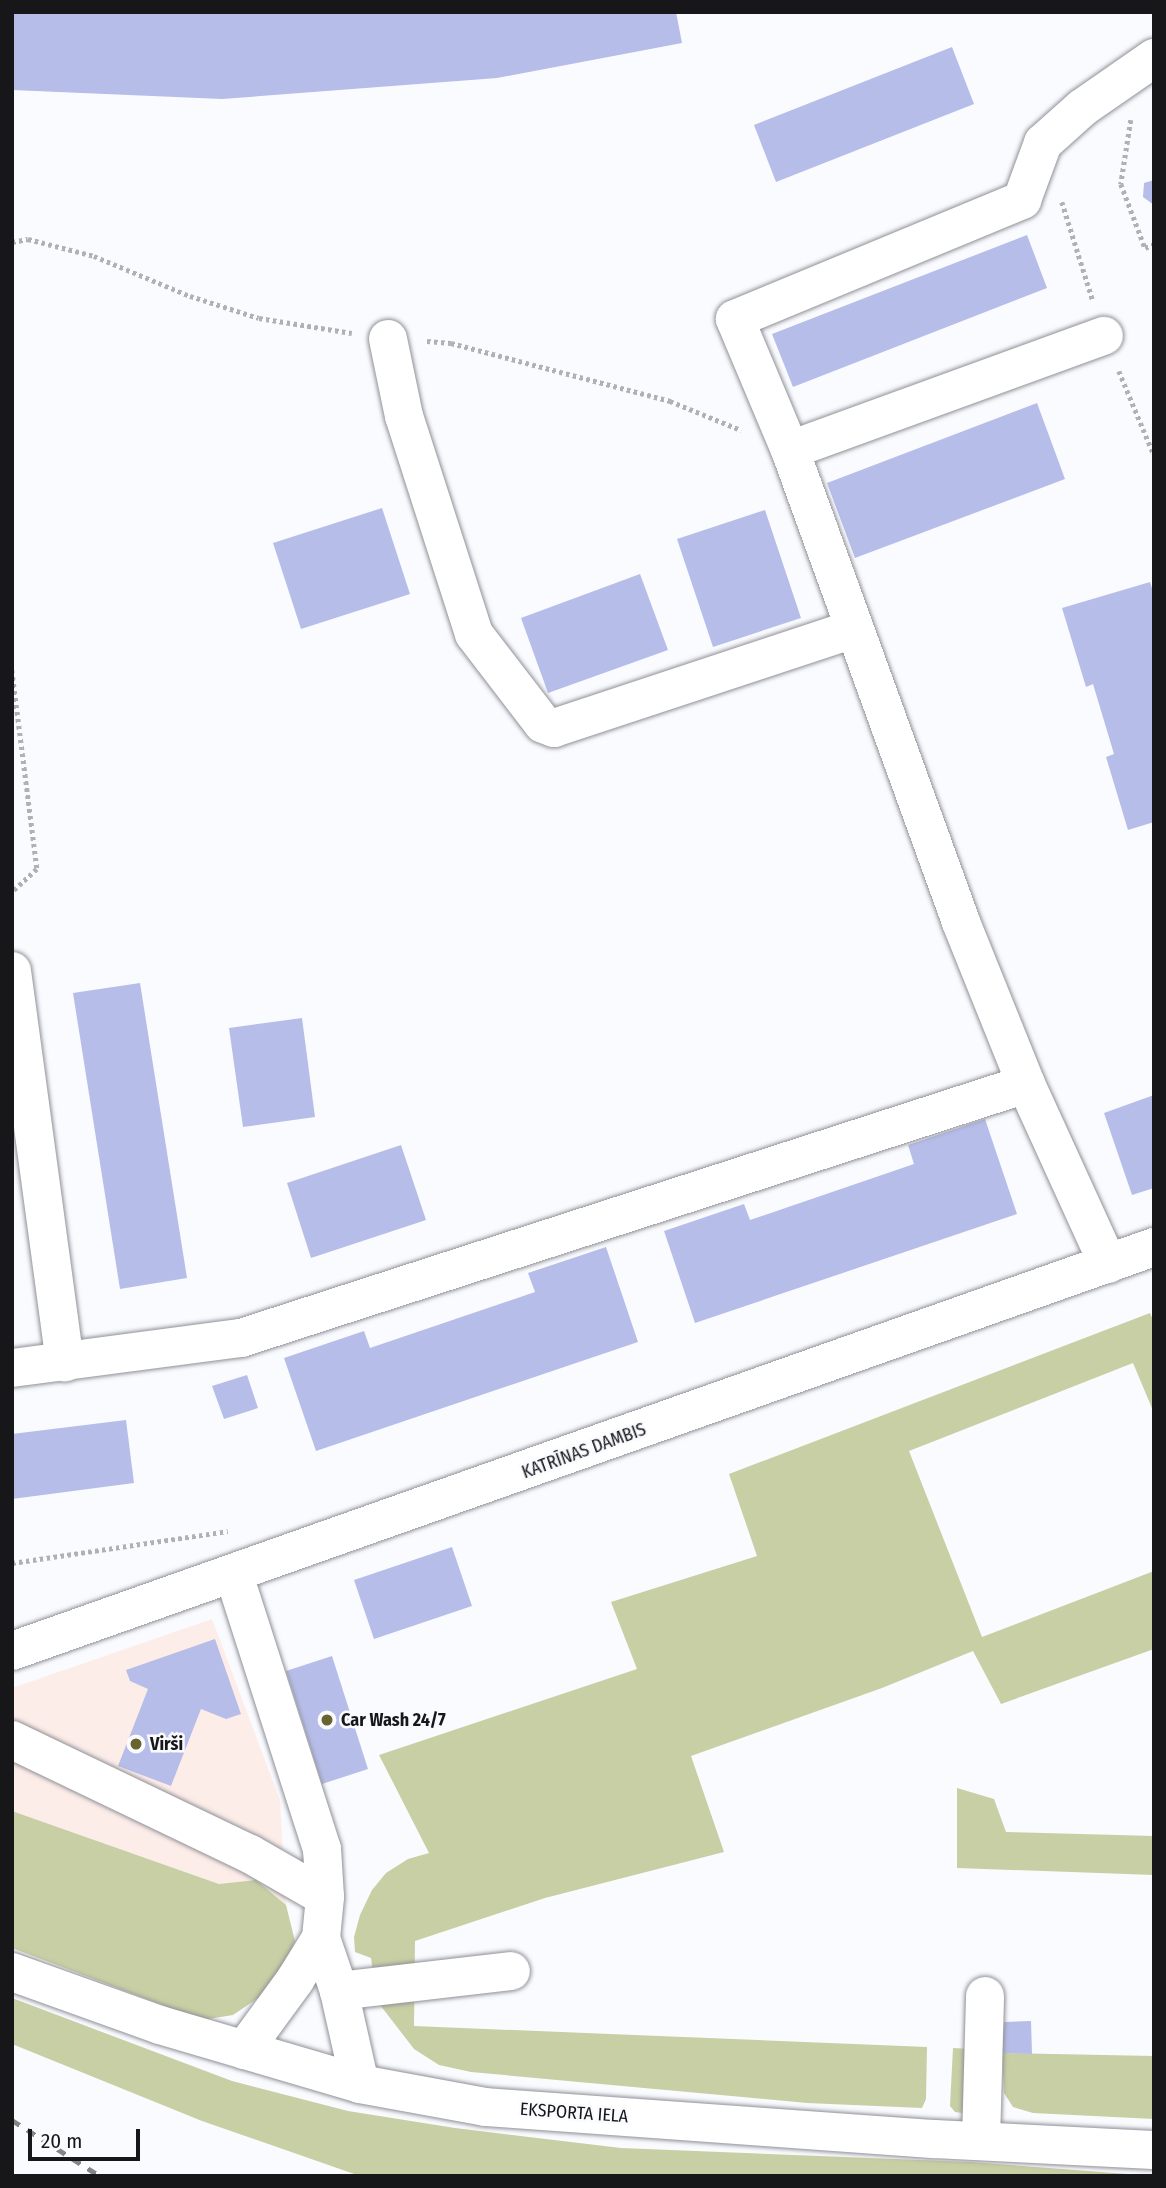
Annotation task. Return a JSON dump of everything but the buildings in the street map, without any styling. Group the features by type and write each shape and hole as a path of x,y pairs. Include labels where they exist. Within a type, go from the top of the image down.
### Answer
{"street":[{"path":"1108,1264 1026,1084 961,922 790,450 735,319 1022,200 1043,143 1082,108 1154,58"},
{"path":"790,450 1104,336"},
{"path":"388,339 404,416 474,634 543,724 554,728 853,629"},
{"path":"12,971 65,1362"},
{"path":"12,1368 241,1338 1026,1084"},
{"name":"KATRĪNAS DAMBIS","path":"12,1651 234,1575 1154,1247"},
{"path":"234,1575 322,1849 325,1897 321,1938 339,1991 360,2084"},
{"path":"12,1740 250,1854 325,1897"},
{"path":"244,2050 295,1980 321,1938"},
{"path":"339,1991 511,1971"},
{"name":"EKSPORTA IELA","path":"12,1972 160,2025 360,2084 485,2107 981,2141 1154,2150"},
{"path":"981,2141 985,1996"}],"path":[{"path":"1114,86 1132,114 1121,184 1144,248 1154,244"},
{"path":"12,670 37,869 12,892"}],"shaded area":[{"name":"Virši","path":"212,1619 280,1800 286,1905 256,1880 219,1884 12,1811 12,1688"}],"green space":[{"path":"1150,1313 1154,1322 1154,1413 1133,1363 909,1451 982,1637 1154,1571 1154,1649 1001,1704 973,1651 882,1688 691,1756 724,1852 545,1898 415,1941 414,2026 927,2047 926,2099 922,2108 807,2103 471,2072 439,2065 414,2049 377,2001 371,1958 355,1952 354,1937 360,1915 372,1890 386,1873 408,1859 429,1853 379,1755 637,1669 611,1602 757,1556 729,1474"},
{"path":"957,1788 994,1799 1006,1832 1154,1836 1154,1875 957,1868"},
{"path":"12,1811 219,1884 256,1880 286,1905 295,1941 279,1984 233,2015 202,2020 12,1948"},
{"path":"12,1998 232,2081 348,2111 455,2128 621,2148 971,2162 1154,2176 360,2176 202,2121 12,2044"},
{"path":"953,2048 970,2049 963,2113 955,2112 950,2106"},
{"path":"1002,2053 1154,2056 1154,2119 1033,2113 1013,2107 1004,2093"}],"railway":[{"path":"12,2120 100,2176"}],"place":[{"name":"Car Wash 24/7","path":"327,1720"},
{"name":"Virši","path":"136,1744"}]}
